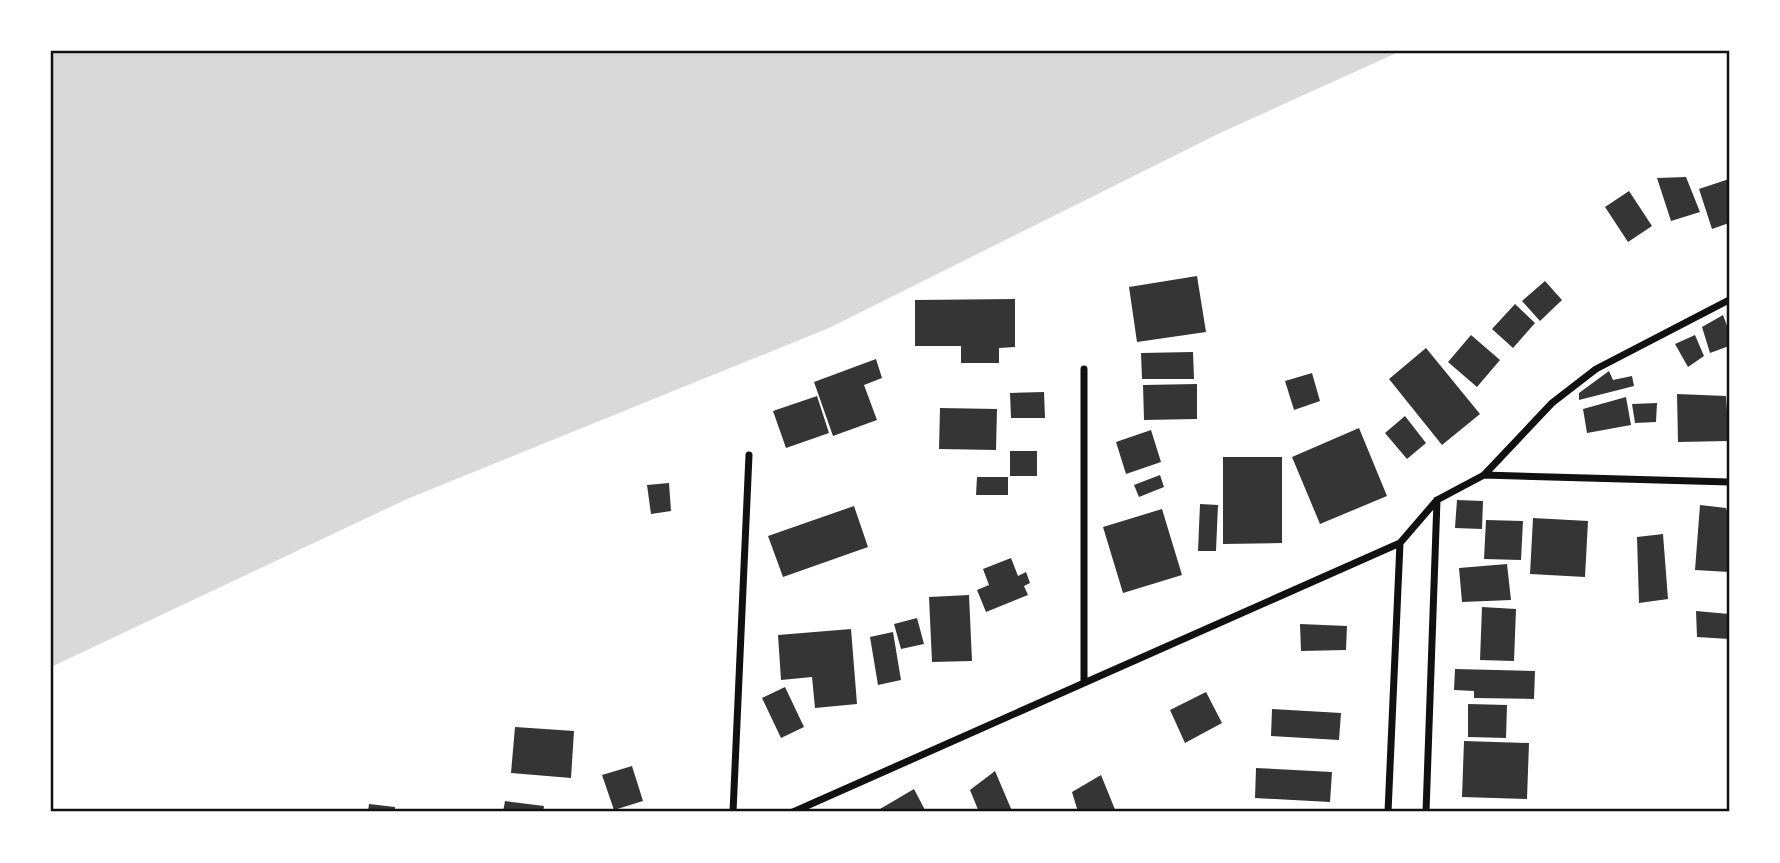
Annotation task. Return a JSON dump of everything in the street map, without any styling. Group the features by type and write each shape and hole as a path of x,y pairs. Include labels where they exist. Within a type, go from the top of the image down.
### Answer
{"street":[{"path":"793,812 1400,542 1437,500 1485,475 1552,402 1596,369 1729,300"},
{"path":"1084,369 1084,683"},
{"path":"733,812 749,455"},
{"path":"1485,475 1729,482"},
{"path":"1426,812 1437,500"},
{"path":"1388,812 1400,542"}],"shaded area":[{"path":"51,51 1401,51 1220,133 829,328 407,499 51,667"}],"building":[{"path":"1686,177 1700,212 1671,221 1657,178"},
{"path":"1729,179 1729,223 1712,229 1699,189"},
{"path":"1629,191 1652,226 1628,242 1605,207"},
{"path":"1197,276 1206,332 1137,342 1129,287"},
{"path":"1545,281 1562,300 1540,321 1522,301"},
{"path":"1015,299 1015,347 999,348 999,363 961,363 961,346 915,346 915,300"},
{"path":"1515,304 1535,323 1513,348 1492,329"},
{"path":"1723,315 1729,331 1729,346 1710,353 1702,327"},
{"path":"1471,335 1500,360 1477,387 1448,362"},
{"path":"1695,335 1704,356 1688,367 1675,344"},
{"path":"1426,348 1480,414 1442,445 1389,379"},
{"path":"1193,352 1194,379 1142,379 1141,353"},
{"path":"876,359 882,378 864,385 877,420 833,436 814,382"},
{"path":"1609,371 1613,380 1632,376 1634,386 1579,400 1579,393"},
{"path":"1312,373 1320,401 1294,410 1285,381"},
{"path":"1197,384 1197,419 1144,420 1143,385"},
{"path":"1044,392 1045,418 1011,418 1010,393"},
{"path":"1677,394 1726,396 1729,441 1678,442"},
{"path":"817,396 829,433 786,448 773,411"},
{"path":"1626,397 1631,425 1587,433 1583,409"},
{"path":"1657,403 1656,422 1635,423 1632,404"},
{"path":"940,408 997,409 996,450 939,449"},
{"path":"1405,416 1426,443 1407,459 1385,433"},
{"path":"1359,428 1387,496 1320,524 1292,457"},
{"path":"1151,430 1161,462 1126,474 1116,442"},
{"path":"1010,451 1037,451 1037,476 1010,476"},
{"path":"1223,457 1282,457 1282,543 1223,544"},
{"path":"1160,475 1164,487 1139,497 1134,485"},
{"path":"977,477 1008,477 1008,495 976,495"},
{"path":"669,483 671,511 651,514 647,485"},
{"path":"1457,500 1483,501 1482,529 1455,528"},
{"path":"1200,504 1218,505 1216,551 1198,551"},
{"path":"1700,505 1726,508 1729,516 1729,572 1695,570"},
{"path":"854,506 868,547 783,577 768,536"},
{"path":"1162,509 1182,575 1123,593 1103,527"},
{"path":"1533,518 1588,521 1585,577 1530,574"},
{"path":"1486,520 1523,521 1521,560 1484,559"},
{"path":"1663,534 1668,599 1639,603 1637,537"},
{"path":"1011,558 1018,576 1026,572 1030,583 1024,586 1028,595 986,612 977,590 989,585 983,569"},
{"path":"1507,564 1511,600 1462,602 1459,568"},
{"path":"969,595 972,661 932,662 929,597"},
{"path":"1482,607 1516,609 1514,661 1480,660"},
{"path":"1696,611 1729,614 1729,639 1697,637"},
{"path":"917,618 924,644 901,649 894,624"},
{"path":"1300,624 1347,626 1346,650 1301,651"},
{"path":"851,629 857,704 815,708 812,677 781,680 778,635"},
{"path":"893,632 901,680 878,685 870,637"},
{"path":"1455,669 1535,671 1534,699 1474,698 1474,691 1454,690"},
{"path":"785,687 804,727 781,738 762,698"},
{"path":"1206,692 1222,723 1185,743 1170,710"},
{"path":"1468,704 1507,705 1506,738 1468,737"},
{"path":"1272,709 1341,713 1339,740 1271,736"},
{"path":"515,727 574,731 571,778 511,773"},
{"path":"1464,741 1529,743 1527,799 1462,797"},
{"path":"632,766 643,801 614,810 602,775"},
{"path":"1256,768 1332,772 1330,802 1255,798"},
{"path":"995,771 1012,811 979,812 970,790"},
{"path":"1101,775 1116,812 1078,812 1072,792"},
{"path":"914,789 926,812 882,812 880,809"},
{"path":"505,801 544,806 543,812 503,812"},
{"path":"369,804 395,807 395,812 368,812"}]}
